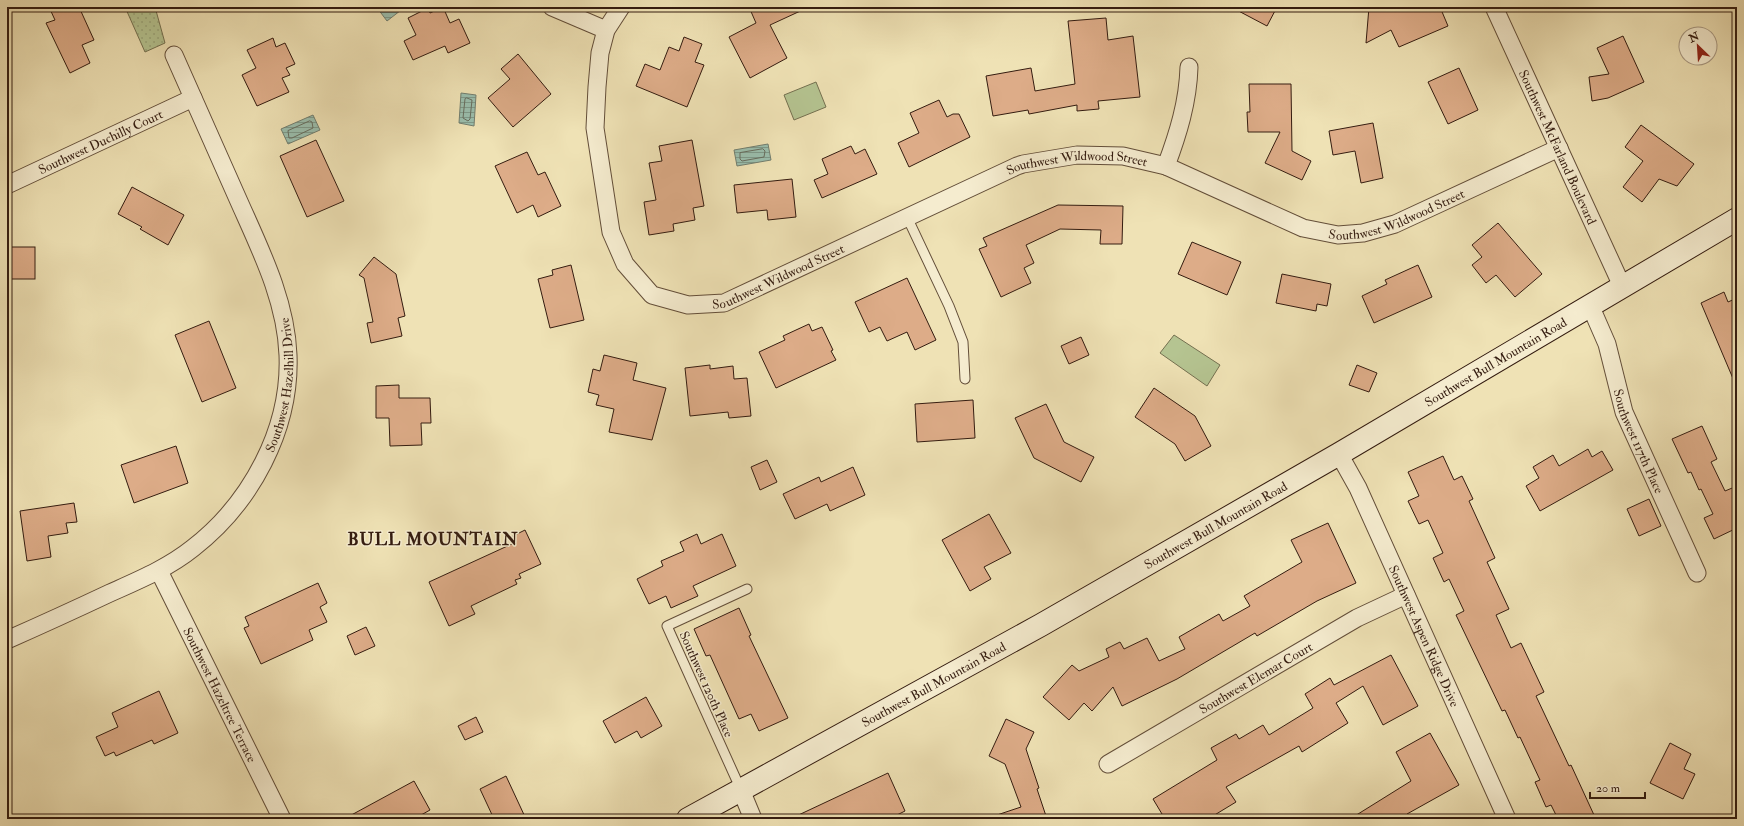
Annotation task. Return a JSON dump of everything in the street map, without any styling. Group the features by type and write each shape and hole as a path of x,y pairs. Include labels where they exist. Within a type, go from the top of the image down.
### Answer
{"main road":[{"name":"Southwest Bull Mountain Road","path":"688,819 1042,625 1339,454 1737,218"}],"street":[{"path":"552,7 606,30 621,7"},
{"name":"Southwest McFarland Boulevard","path":"1494,7 1622,286"},
{"name":"Southwest Wildwood Street","path":"606,30 599,67 595,128 611,232 625,264 652,295 688,305 724,303 1017,166 1077,156 1124,156 1166,166 1303,228 1338,234 1363,233 1394,224 1559,148"},
{"name":"Southwest Hazelhill Drive","path":"7,640 159,571 193,549 238,505 256,478 274,437 286,389 288,354 283,320 276,291 260,247 174,55"},
{"name":"Southwest Wildwood Street","path":"1166,166 1184,110 1189,84 1189,67"},
{"name":"Southwest Duchilly Court","path":"7,185 193,98"},
{"name":"Southwest 117th Place","path":"1590,305 1607,344 1624,412 1697,573"},
{"name":"Southwest Aspen Ridge Drive","path":"1339,454 1358,488 1503,818"},
{"name":"Southwest Hazeltree Terrace","path":"159,571 282,819"},
{"name":"Southwest Elemar Court","path":"1108,764 1357,618 1406,595"},
{"path":"741,790 753,819"}],"lane":[{"path":"907,217 949,306 963,342 965,379"},
{"name":"Southwest 120th Place","path":"741,790 667,626 747,589"}],"green space":[{"path":"125,7 155,7 165,43 145,52"},
{"path":"816,82 826,107 794,120 784,95"},
{"path":"1174,335 1220,365 1207,386 1160,353"}],"water":[{"path":"381,7 405,7 387,21 378,9"},
{"path":"461,93 476,95 474,126 459,123"},
{"path":"313,115 320,130 288,144 281,129"},
{"path":"768,144 771,160 737,166 734,150"}],"building":[{"path":"49,7 79,7 94,40 82,45 90,63 70,73 46,23 55,20"},
{"path":"443,7 450,23 459,19 470,43 448,53 445,46 413,60 404,41 416,35 408,18 428,8 430,13"},
{"path":"749,7 809,7 770,25 787,58 750,78 729,37 756,23"},
{"path":"1231,7 1277,7 1267,26"},
{"path":"1369,7 1440,7 1448,26 1399,47 1391,30 1366,43"},
{"path":"1106,18 1108,40 1133,36 1140,97 1098,101 1099,109 1077,111 1077,105 1029,114 1028,110 993,116 986,76 1031,68 1035,91 1075,84 1068,21"},
{"path":"1623,36 1644,82 1608,98 1592,101 1589,77 1609,74 1597,48"},
{"path":"684,37 702,44 695,62 704,65 687,107 636,86 645,64 660,70 669,47 679,51"},
{"path":"273,38 276,47 285,43 295,64 286,68 290,75 282,78 289,92 257,106 242,75 256,68 247,50"},
{"path":"518,54 551,94 513,127 488,98 510,79 501,69"},
{"path":"1459,68 1478,110 1448,124 1428,82"},
{"path":"1249,84 1291,84 1292,151 1311,161 1302,180 1265,163 1280,132 1248,132 1247,112 1250,112"},
{"path":"939,100 947,117 953,114 959,114 970,137 909,167 898,143 919,133 910,113"},
{"path":"1373,123 1383,178 1361,183 1355,151 1333,155 1329,131"},
{"path":"1641,125 1694,164 1677,186 1659,179 1642,202 1623,187 1643,161 1625,147"},
{"path":"316,140 344,201 307,217 280,156"},
{"path":"692,140 704,206 693,208 695,220 673,224 674,231 649,235 644,202 656,200 649,163 662,161 659,146"},
{"path":"851,146 855,154 865,149 877,174 822,198 814,180 828,174 822,159"},
{"path":"527,152 538,175 545,172 561,206 538,217 533,205 517,213 495,166"},
{"path":"792,179 796,217 768,220 767,210 737,213 734,185"},
{"path":"132,187 184,215 168,245 140,229 142,227 118,214"},
{"path":"1058,205 1123,206 1122,244 1100,244 1101,230 1060,229 1026,245 1034,263 1024,268 1031,283 1001,297 979,249 987,246 983,238"},
{"path":"1498,223 1542,274 1515,297 1496,275 1486,283 1472,265 1482,257 1472,245"},
{"path":"1192,242 1241,262 1227,295 1178,274"},
{"path":"7,247 35,247 35,279 7,279"},
{"path":"374,257 396,274 405,316 398,318 402,336 371,343 367,323 373,322 364,278 359,275"},
{"path":"571,265 584,320 550,328 538,279 553,275 552,270"},
{"path":"1418,265 1432,297 1374,323 1362,296 1387,284 1385,280"},
{"path":"1282,274 1331,284 1327,306 1317,304 1316,311 1276,303"},
{"path":"907,278 936,340 915,350 907,332 887,341 880,327 869,332 855,302"},
{"path":"1724,292 1728,302 1737,298 1737,388 1701,303"},
{"path":"209,321 236,388 202,402 175,335"},
{"path":"809,324 812,331 822,327 836,360 776,388 759,352 785,340 783,336"},
{"path":"1081,337 1089,355 1069,364 1061,346"},
{"path":"604,355 637,363 633,380 666,388 652,440 609,432 614,409 596,405 599,395 588,392 593,369 600,371"},
{"path":"710,365 710,369 733,366 734,379 747,378 751,416 729,418 728,412 690,416 685,368"},
{"path":"1357,365 1377,373 1369,392 1349,385"},
{"path":"399,385 399,398 430,398 431,423 421,423 422,445 390,446 389,418 376,418 376,386"},
{"path":"1154,388 1195,416 1211,446 1185,461 1175,444 1135,417"},
{"path":"973,400 975,438 917,442 915,404"},
{"path":"1046,404 1064,442 1094,457 1081,482 1034,458 1015,418"},
{"path":"1702,426 1717,459 1711,462 1725,491 1737,486 1737,528 1714,539 1704,518 1713,514 1701,489 1699,490 1691,472 1688,473 1672,439"},
{"path":"176,446 188,483 134,503 121,465"},
{"path":"1588,449 1592,457 1602,451 1613,470 1540,511 1526,486 1539,478 1533,467 1553,455 1559,466"},
{"path":"1443,456 1454,480 1462,476 1473,499 1469,501 1495,558 1487,562 1509,609 1496,615 1511,648 1521,643 1544,692 1536,696 1569,766 1571,765 1594,815 1585,819 1558,819 1551,805 1546,807 1535,782 1540,780 1520,737 1518,738 1505,710 1502,711 1456,615 1464,611 1449,579 1444,582 1433,558 1443,553 1428,520 1419,524 1408,501 1419,496 1408,472"},
{"path":"767,460 777,482 760,490 751,467"},
{"path":"853,467 865,495 830,511 827,504 795,519 783,494 819,477 821,482"},
{"path":"1649,499 1661,526 1639,536 1627,509"},
{"path":"74,503 77,522 66,523 68,533 48,536 51,557 27,561 20,511"},
{"path":"989,514 1011,553 984,567 991,579 970,591 942,540"},
{"path":"1328,523 1356,583 1317,601 1257,636 1255,633 1177,679 1122,706 1113,687 1092,711 1084,703 1069,720 1043,697 1072,665 1079,671 1109,657 1106,649 1120,642 1124,649 1147,638 1159,661 1185,649 1179,637 1219,614 1223,621 1250,606 1244,596 1302,562 1291,540"},
{"path":"525,530 541,564 519,574 521,578 515,580 517,584 471,606 475,614 449,626 429,582 514,543 511,537"},
{"path":"697,534 701,544 722,534 736,566 693,586 698,596 671,608 666,596 649,604 637,579 663,566 661,561 684,551 680,542"},
{"path":"318,583 327,603 320,607 327,622 309,630 313,640 261,664 244,628 249,626 245,617"},
{"path":"739,608 751,635 749,636 788,718 759,731 751,714 739,719 710,655 706,656 694,629"},
{"path":"366,627 375,646 355,655 347,636"},
{"path":"1391,655 1418,706 1383,725 1363,686 1336,703 1348,723 1302,752 1299,746 1226,787 1236,802 1208,819 1165,819 1153,799 1217,760 1211,748 1236,734 1239,739 1263,725 1269,735 1313,708 1305,694 1330,678 1334,685"},
{"path":"159,691 178,733 154,744 152,740 116,756 114,752 105,756 96,737 118,727 112,713"},
{"path":"646,697 662,726 641,738 637,731 615,743 603,721"},
{"path":"476,717 483,732 465,740 458,726"},
{"path":"1006,719 1034,732 1026,749 1039,788 1037,789 1047,819 995,819 994,816 1021,807 1005,764 989,756"},
{"path":"1430,733 1459,785 1407,814 1411,819 1350,819 1411,781 1396,752"},
{"path":"1670,743 1691,754 1684,769 1695,774 1683,799 1650,783"},
{"path":"888,773 905,811 889,819 790,819"},
{"path":"506,776 526,819 494,819 480,789"},
{"path":"414,781 430,810 414,819 344,819"}],"district":[{"name":"BULL MOUNTAIN","path":"433,539"}]}
